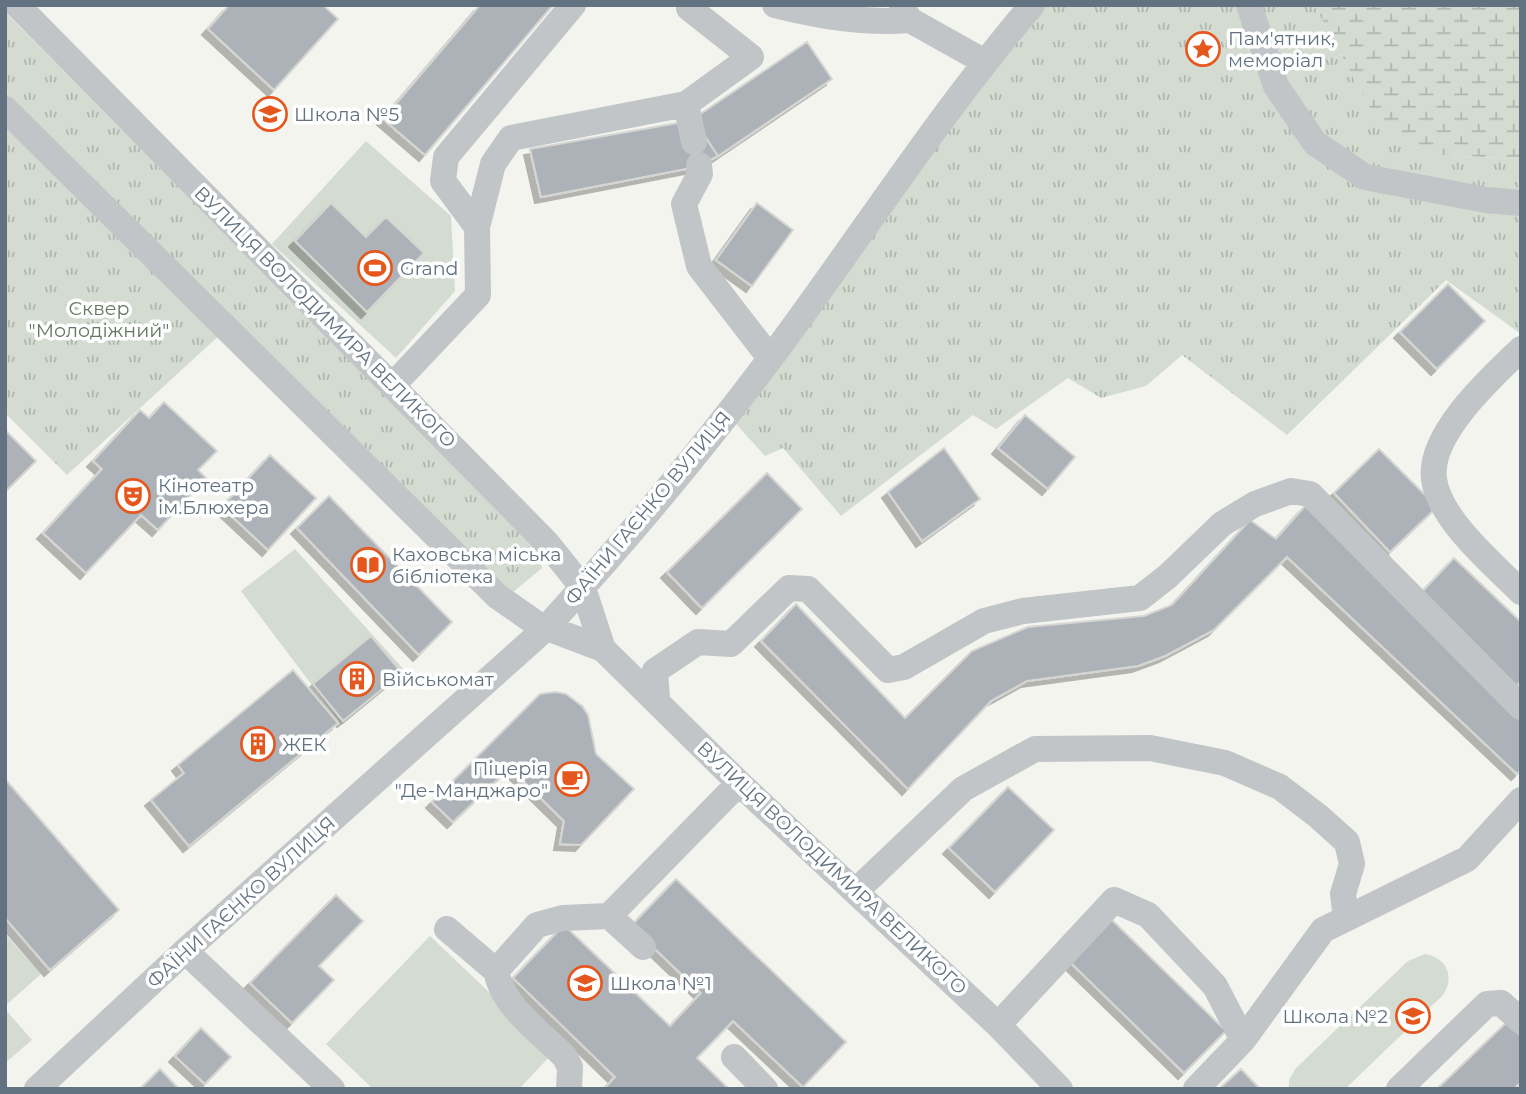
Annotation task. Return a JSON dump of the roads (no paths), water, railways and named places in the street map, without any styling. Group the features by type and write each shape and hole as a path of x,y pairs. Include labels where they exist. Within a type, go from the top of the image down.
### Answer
{"street":[{"name":"ВУЛИЦЯ ВОЛОДИМИРА ВЕЛИКОГО","path":"17,5 547,543 583,588 603,649"},
{"path":"477,227 443,181 446,157 573,5"},
{"path":"393,386 478,295 477,227 493,164 511,138 686,104 751,57 689,8 691,5"},
{"path":"775,5 815,15 879,23 906,12 985,62"},
{"name":"ФАЇНИ ГАЄНКО ВУЛИЦЯ","path":"37,1089 184,951 546,628 583,588 770,358 985,62 1032,5"},
{"path":"1249,5 1276,86 1315,143 1365,177 1486,200 1521,203"},
{"path":"686,104 700,174 684,204 699,266 770,358"},
{"name":"ВУЛИЦЯ ВОЛОДИМИРА ВЕЛИКОГО","path":"5,109 497,596 546,628 603,649 739,783 998,1025 1060,1089"},
{"path":"1521,349 1478,390 1447,433 1433,478 1442,503 1468,539 1521,592"},
{"path":"657,700 655,671 698,642 731,643 789,588 808,589 888,670 904,667 984,621 1023,611 1140,598 1168,576 1222,524 1255,504 1291,491 1310,494 1521,707"},
{"path":"856,891 963,789 1035,749 1150,748 1225,763 1280,787 1318,816 1347,842 1352,864 1343,894 1346,918"},
{"path":"496,971 537,925 563,918 609,916 739,783"},
{"path":"1196,1089 1243,1040 1323,930 1467,859 1521,800"},
{"path":"998,1025 1114,900 1147,915 1215,986 1243,1040"},
{"path":"609,916 643,947"},
{"path":"447,929 496,971 499,987 509,1002 564,1056 570,1067 569,1089"},
{"path":"184,951 332,1089"},
{"path":"1399,1089 1487,1004 1502,1003 1521,1021"},
{"path":"734,1057 765,1089"}],"place":[{"name":"Пам'ятник, меморіал","path":"1203,49"},
{"name":"Школа №5","path":"270,114"},
{"name":"Grand","path":"375,268"},
{"name":"Кінотеатр ім.Блюхера","path":"133,496"},
{"name":"Каховська міська бібліотека","path":"368,565"},
{"name":"Військомат","path":"357,679"},
{"name":"ЖЕК","path":"258,744"},
{"name":"Піцерія \"Де-Манджаро\"","path":"572,779"},
{"name":"Школа №1","path":"585,983"},
{"name":"Школа №2","path":"1413,1016"}],"park label":[{"name":"Сквер \"Молодіжний\"","path":"99,319"}]}
